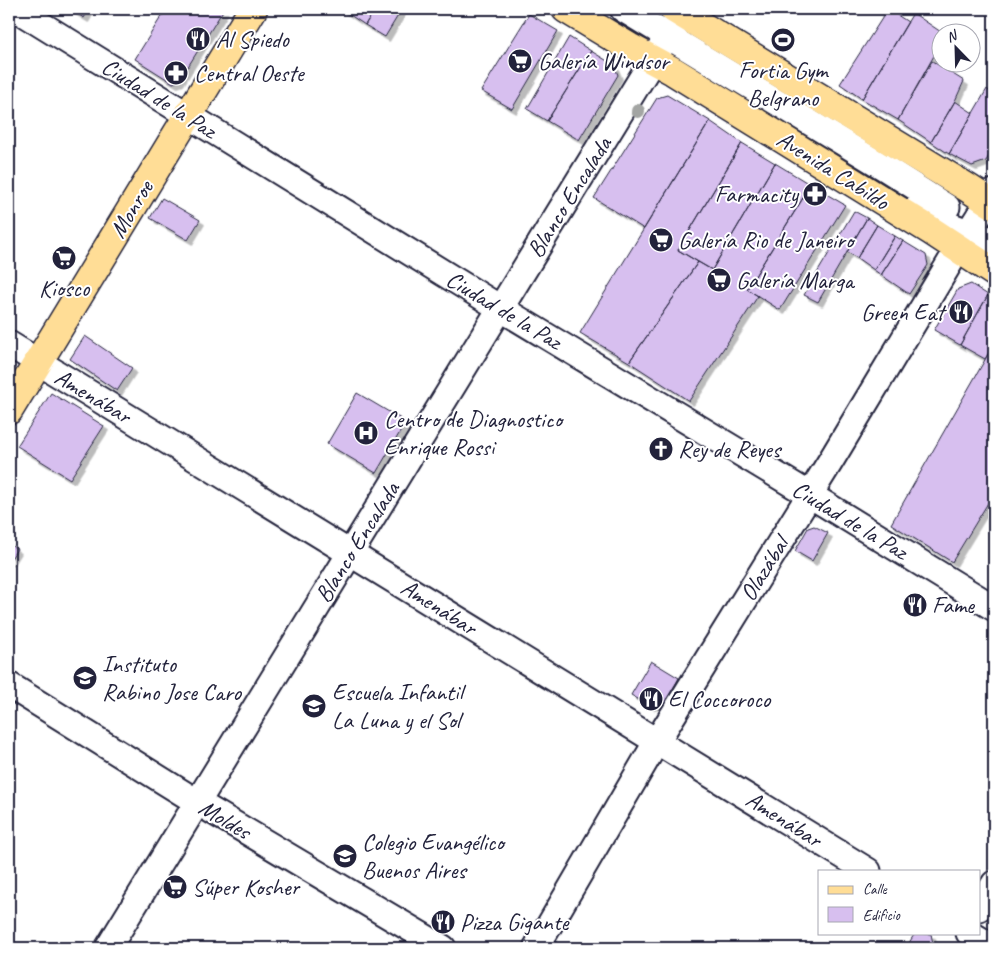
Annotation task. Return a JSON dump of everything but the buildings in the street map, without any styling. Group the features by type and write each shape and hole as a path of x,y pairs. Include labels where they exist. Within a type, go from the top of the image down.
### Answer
{"main road":[{"name":"Monroe","path":"9,410 253,9"},
{"name":"Avenida Cabildo","path":"566,9 670,29 968,188 982,218 994,272"},
{"name":"Avenida Cabildo","path":"670,29 930,230 982,218"}],"street":[{"name":"Ciudad de la Paz","path":"16,9 500,308 994,608"},
{"path":"591,9 670,29"},
{"path":"623,9 670,29"},
{"name":"Blanco Encalada","path":"108,948 670,29"},
{"path":"982,218 994,241"},
{"name":"Olazábal","path":"536,948 657,741 982,218"},
{"name":"Amenábar","path":"9,344 866,870"},
{"name":"Moldes","path":"9,685 197,802 443,948"},
{"path":"980,906 994,884"},
{"path":"954,948 962,934"},
{"path":"971,934 994,948"}],"place":[{"name":"Al Spiedo","path":"198,39"},
{"name":"Fortia Gym Belgrano","path":"783,40"},
{"name":"Galería Windsor","path":"520,61"},
{"name":"Central Oeste","path":"176,73"},
{"name":"Farmacity","path":"815,194"},
{"name":"Galería Rio de Janeiro","path":"661,240"},
{"name":"Kiosco","path":"64,258"},
{"name":"Galería Marga","path":"719,280"},
{"name":"Green Eat","path":"961,312"},
{"name":"Centro de Diagnostico Enrique Rossi","path":"366,433"},
{"name":"Rey de Reyes","path":"661,449"},
{"name":"Fame","path":"915,605"},
{"name":"Instituto Rabino Jose Caro","path":"85,678"},
{"name":"El Coccoroco","path":"651,699"},
{"name":"Escuela Infantil La Luna y el Sol","path":"314,706"},
{"name":"Colegio Evangélico Buenos Aires","path":"345,856"},
{"name":"Súper Kosher","path":"175,887"},
{"name":"Pizza Gigante","path":"443,922"}]}
